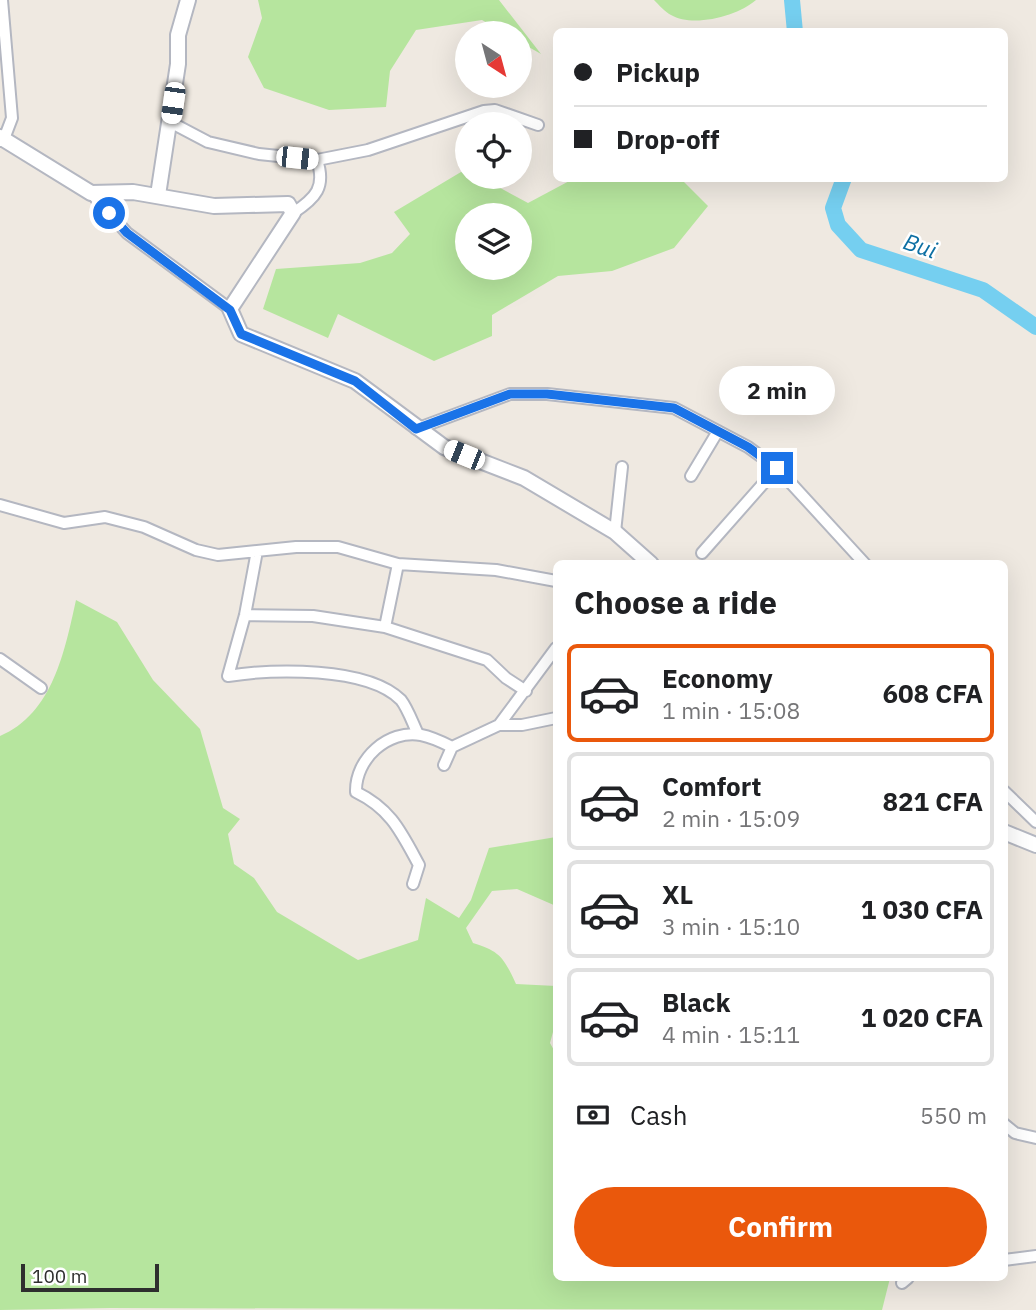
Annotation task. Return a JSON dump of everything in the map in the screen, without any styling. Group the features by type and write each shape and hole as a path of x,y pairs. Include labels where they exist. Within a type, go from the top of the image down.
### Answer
{"street":[{"path":"2,0 12,118 1,139 91,192 127,233 230,310 241,334 355,381 416,429 444,447 524,478 615,532 646,560"},
{"path":"158,195 178,64 178,35 188,0"},
{"path":"170,122 208,142 259,154 317,160 368,149 484,111 495,110 538,125"},
{"path":"230,310 293,213 309,203 318,192 322,176 317,160"},
{"path":"91,192 158,195 214,206 288,204 293,213"},
{"path":"416,429 510,394 547,394 674,408 718,431 777,468 861,560"},
{"path":"691,476 718,431"},
{"path":"615,532 622,467"},
{"path":"702,553 777,468"},
{"path":"0,506 64,523 105,517 144,527 196,550 218,555 338,547 398,564 496,570 553,580"},
{"path":"257,551 245,615 228,676 284,670 311,671 360,680 390,692 402,702 418,734"},
{"path":"385,626 398,564"},
{"path":"245,615 313,616 385,626 487,660 506,678 526,691"},
{"path":"443,765 452,747 499,724 553,652"},
{"path":"0,659 41,688"},
{"path":"499,724 522,725 553,719"},
{"path":"412,884 419,865 399,825 372,799 356,792 356,783 362,764 378,746 418,734 452,747"},
{"path":"1008,795 1036,822"},
{"path":"1008,834 1036,845"},
{"path":"1008,1127 1015,1133 1036,1138"},
{"path":"1008,1260 1036,1256"}],"green space":[{"path":"258,0 499,0 515,21 455,21 455,24 416,30 390,71 386,107 329,110 264,88 248,57 262,18"},
{"path":"654,0 756,0 727,15 691,20 671,15"},
{"path":"455,176 455,189 502,189 528,203 567,182 684,182 708,206 674,248 612,271 558,276 492,315 492,336 434,361 338,314 328,338 263,309 276,269 360,263 392,253 410,234 394,212"},
{"path":"76,600 117,622 153,680 200,729 223,808 240,819 228,834 234,864 254,878 277,912 358,960 418,940 426,898 459,918 471,900 489,848 553,837 553,905 517,889 492,891 466,928 473,943 500,957 516,984 553,986 553,1032 550,1043 553,1048 553,1281 889,1281 882,1310 0,1310 0,736 18,726 33,712 54,678"}],"waterway":[{"name":"Bui","path":"792,0 795,28"},
{"name":"Bui","path":"843,182 833,208 838,225 861,250 983,290 1036,327"}],"route":[{"path":"109,213 127,233 230,310 241,334 355,381 416,429 510,394 547,394 674,408 748,447 777,468"}]}
